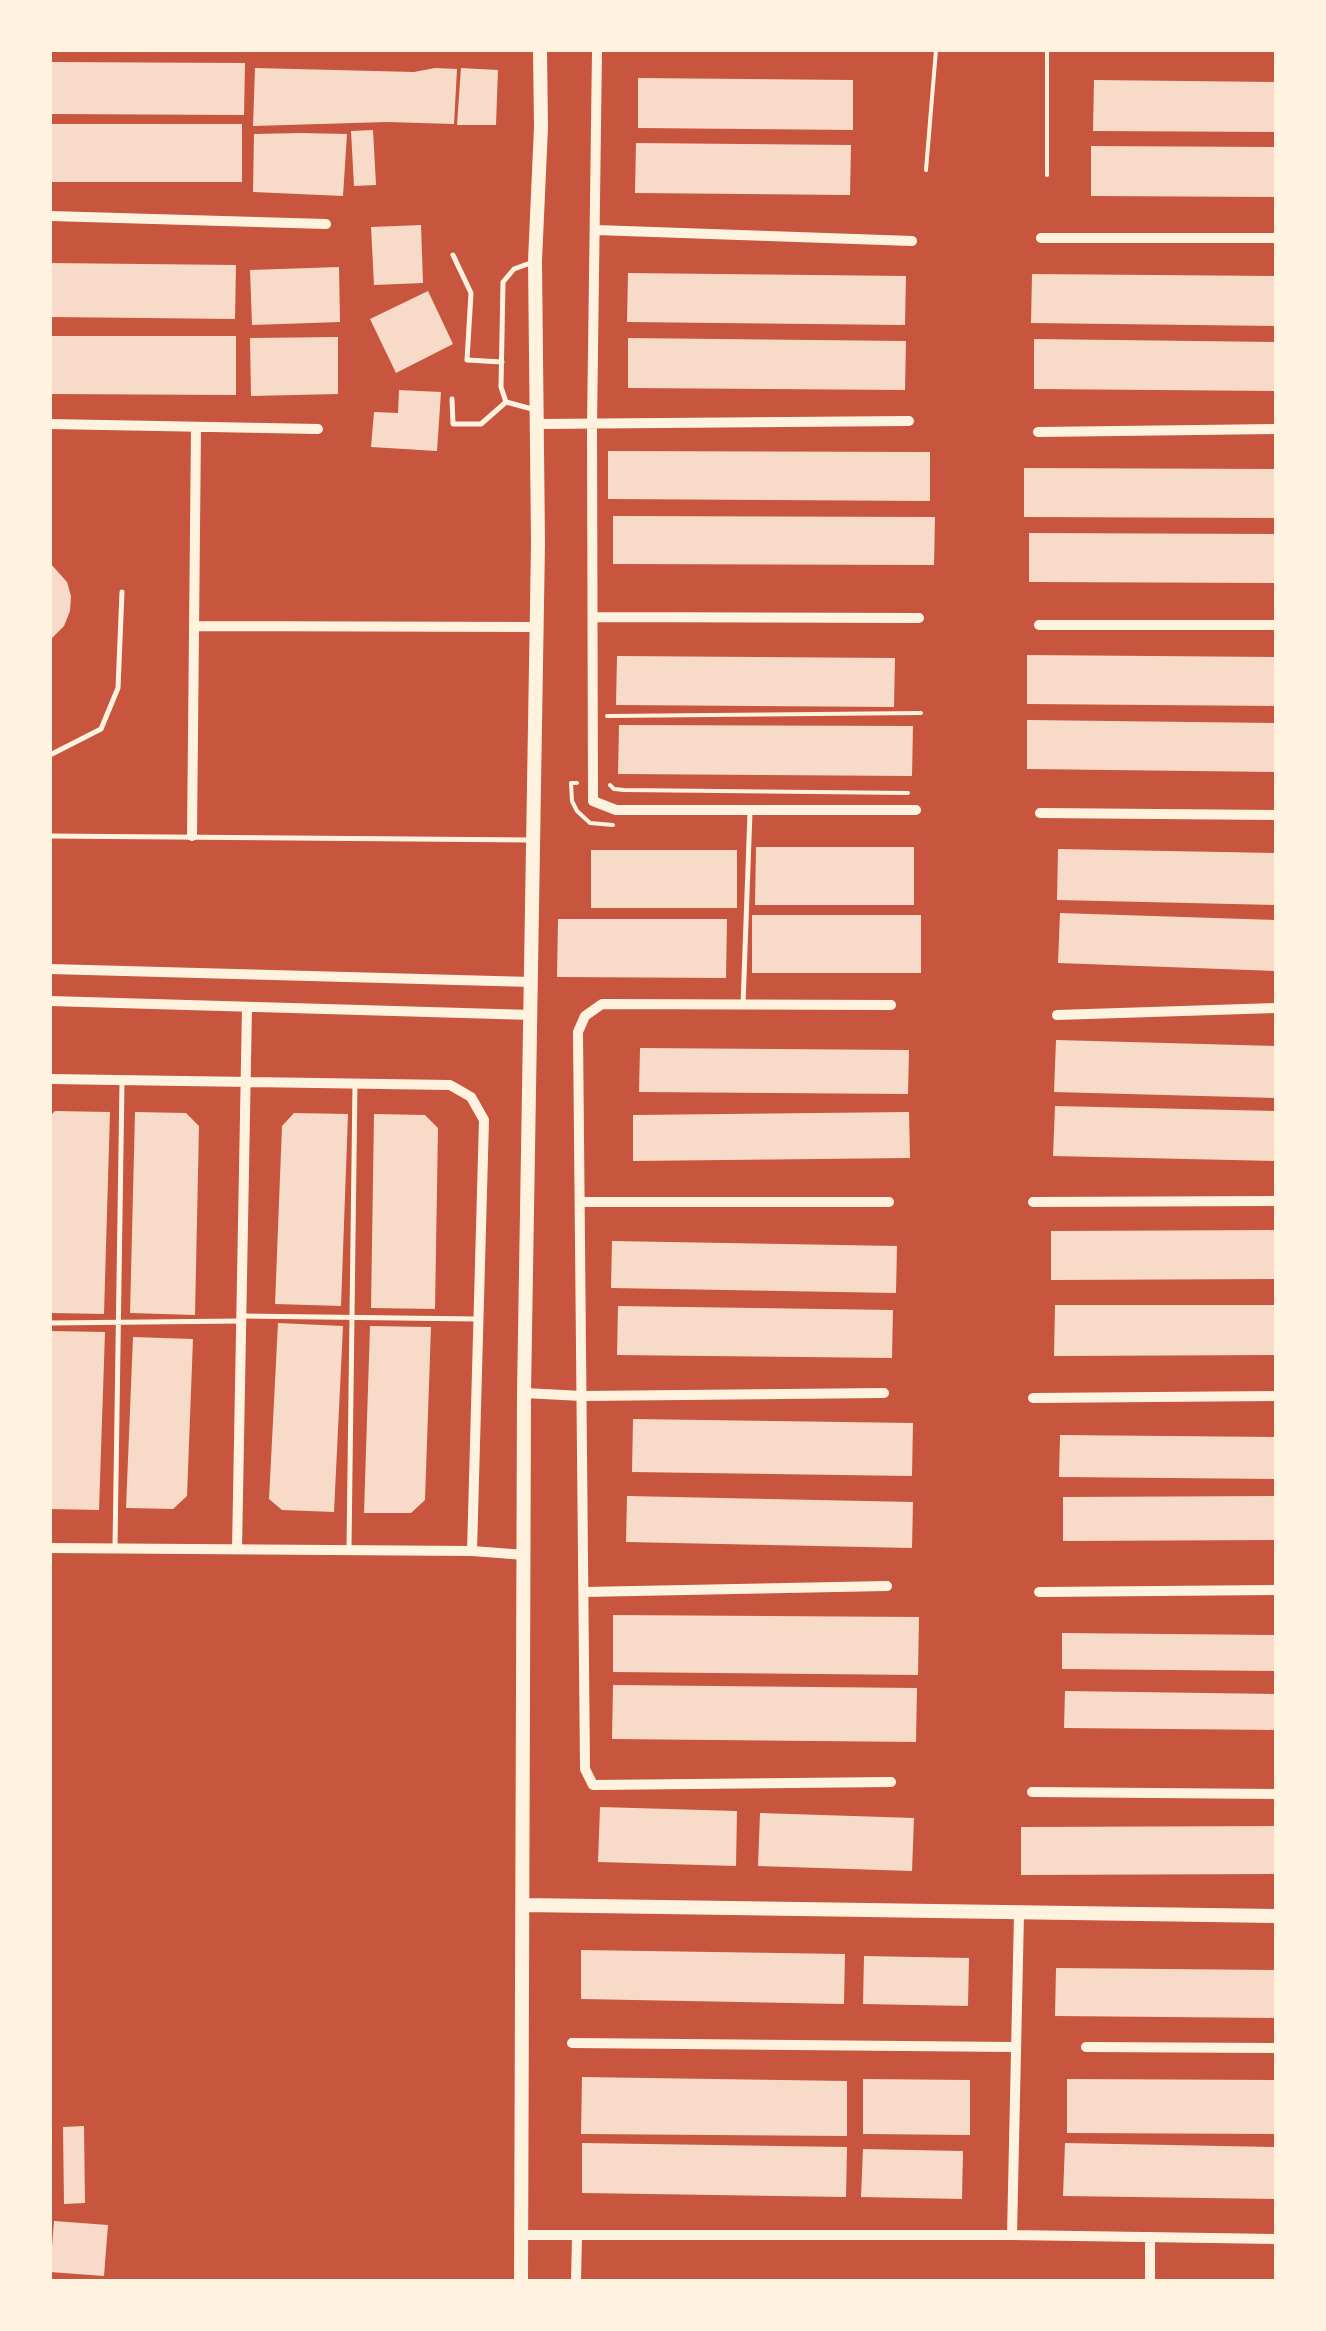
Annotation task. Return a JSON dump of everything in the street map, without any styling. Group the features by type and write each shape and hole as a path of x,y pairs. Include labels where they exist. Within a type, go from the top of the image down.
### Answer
{"street":[{"path":"521,2281 524,1393 537,627 540,50"},
{"path":"597,50 592,426 594,801 616,810 914,810"},
{"path":"50,216 326,224"},
{"path":"596,230 912,241"},
{"path":"1040,238 1276,238"},
{"path":"539,418 592,426 910,421"},
{"path":"50,424 318,429"},
{"path":"192,836 196,427"},
{"path":"1038,432 1276,429"},
{"path":"593,617 919,618"},
{"path":"1039,624 1276,625"},
{"path":"194,626 537,627"},
{"path":"1040,813 1276,815"},
{"path":"50,969 532,982"},
{"path":"50,1001 532,1015"},
{"path":"891,1005 602,1004 584,1016 578,1032 585,1769 594,1785 892,1782"},
{"path":"236,1550 248,1007"},
{"path":"1056,1015 1276,1008"},
{"path":"50,1078 450,1086 471,1096 484,1120 472,1551"},
{"path":"1033,1202 1276,1201"},
{"path":"580,1202 889,1202"},
{"path":"524,1393 884,1393"},
{"path":"1033,1398 1276,1396"},
{"path":"50,1548 472,1551 525,1555"},
{"path":"584,1592 886,1586"},
{"path":"1038,1592 1276,1590"},
{"path":"1032,1792 1276,1794"},
{"path":"525,1905 1276,1916"},
{"path":"1012,2234 1019,1914"},
{"path":"572,2044 1014,2047"},
{"path":"1086,2047 1276,2048"},
{"path":"521,2236 1012,2234 1276,2240"},
{"path":"576,2281 578,2236"},
{"path":"1150,2237 1150,2281"}],"lane":[{"path":"453,255 471,293 467,360 502,362"},
{"path":"536,261 514,269 503,282 502,387 506,402 539,418"},
{"path":"452,399 453,424 482,424 506,402"},
{"path":"50,755 101,729 118,688 122,592"},
{"path":"742,1005 750,809"},
{"path":"50,836 533,840"},
{"path":"115,1549 122,1080"},
{"path":"350,1550 355,1084"},
{"path":"50,1323 479,1318"}],"path":[{"path":"926,170 936,50"},
{"path":"1047,50 1047,175"},
{"path":"592,718 921,713"},
{"path":"606,774 614,789 624,790 904,792 915,794 914,810"}],"building":[{"path":"50,62 245,63 244,115 50,114"},
{"path":"255,68 414,72 457,69 454,124 253,126"},
{"path":"461,68 498,70 496,125 457,125"},
{"path":"638,78 853,80 853,130 638,128"},
{"path":"1094,80 1276,82 1276,132 1093,131"},
{"path":"50,124 242,124 242,182 50,182"},
{"path":"373,130 376,185 354,186 351,131"},
{"path":"254,134 347,134 343,196 253,192"},
{"path":"636,143 851,145 850,195 635,193"},
{"path":"1091,146 1276,147 1276,197 1091,196"},
{"path":"421,225 423,283 374,285 371,227"},
{"path":"50,263 236,265 235,319 50,317"},
{"path":"339,267 340,322 252,325 250,270"},
{"path":"628,273 906,276 905,325 627,322"},
{"path":"1032,274 1276,276 1276,326 1031,323"},
{"path":"428,291 453,344 396,373 370,319"},
{"path":"50,336 236,336 236,395 50,394"},
{"path":"338,337 338,394 251,396 250,338"},
{"path":"628,338 906,341 905,390 628,388"},
{"path":"1034,339 1276,342 1276,391 1034,389"},
{"path":"399,390 441,392 437,451 371,447 374,412 398,413"},
{"path":"608,451 930,452 930,501 608,499"},
{"path":"1024,468 1276,469 1276,518 1024,517"},
{"path":"613,516 935,517 934,565 613,564"},
{"path":"1029,533 1276,534 1276,583 1029,582"},
{"path":"50,563 67,582 71,596 64,626 50,640"},
{"path":"1027,655 1276,657 1276,706 1027,704"},
{"path":"617,656 895,658 894,707 616,705"},
{"path":"1027,720 1276,723 1276,772 1027,769"},
{"path":"619,725 913,726 912,776 618,774"},
{"path":"756,847 914,847 914,905 755,905"},
{"path":"1058,849 1276,853 1276,905 1057,900"},
{"path":"591,850 737,850 737,908 591,908"},
{"path":"1060,913 1276,920 1276,971 1058,963"},
{"path":"752,915 921,915 921,973 752,973"},
{"path":"558,919 727,919 726,978 557,977"},
{"path":"1056,1040 1276,1046 1276,1098 1054,1092"},
{"path":"640,1048 909,1050 908,1094 639,1092"},
{"path":"1055,1106 1276,1111 1276,1161 1053,1156"},
{"path":"55,1111 110,1112 104,1314 50,1313 50,1116"},
{"path":"135,1112 186,1113 199,1126 195,1315 130,1313"},
{"path":"909,1112 910,1158 633,1161 633,1115"},
{"path":"294,1113 348,1114 341,1306 275,1304 282,1126"},
{"path":"374,1114 425,1115 438,1128 435,1309 371,1308"},
{"path":"1276,1230 1276,1279 1051,1280 1051,1231"},
{"path":"612,1241 897,1246 896,1293 611,1288"},
{"path":"1055,1305 1276,1305 1276,1355 1054,1356"},
{"path":"618,1306 893,1310 892,1358 617,1355"},
{"path":"278,1323 343,1326 334,1512 282,1510 269,1499"},
{"path":"370,1326 431,1327 425,1500 411,1513 364,1513"},
{"path":"50,1331 105,1332 99,1510 50,1509"},
{"path":"133,1337 193,1339 187,1496 173,1509 126,1508"},
{"path":"633,1419 913,1423 912,1476 632,1472"},
{"path":"1060,1435 1276,1437 1276,1479 1059,1477"},
{"path":"627,1496 913,1502 912,1548 626,1542"},
{"path":"1276,1496 1276,1540 1063,1541 1063,1497"},
{"path":"613,1615 919,1617 918,1675 613,1672"},
{"path":"1062,1633 1276,1635 1276,1671 1062,1669"},
{"path":"613,1685 917,1688 916,1742 612,1739"},
{"path":"1065,1691 1276,1694 1276,1730 1064,1728"},
{"path":"600,1807 737,1811 736,1866 598,1862"},
{"path":"760,1813 914,1818 912,1871 758,1866"},
{"path":"1276,1826 1276,1874 1021,1875 1021,1827"},
{"path":"581,1950 845,1954 844,2004 581,1999"},
{"path":"864,1956 969,1958 968,2006 863,2004"},
{"path":"1056,1968 1276,1970 1276,2018 1055,2016"},
{"path":"582,2077 847,2081 847,2136 581,2134"},
{"path":"863,2079 970,2080 970,2135 863,2134"},
{"path":"1067,2079 1276,2080 1276,2134 1067,2133"},
{"path":"84,2126 85,2203 64,2204 63,2127"},
{"path":"582,2143 847,2147 846,2197 582,2193"},
{"path":"1065,2143 1276,2147 1276,2199 1063,2196"},
{"path":"863,2149 963,2151 962,2199 861,2197"},
{"path":"54,2221 108,2225 104,2276 50,2272"}]}
